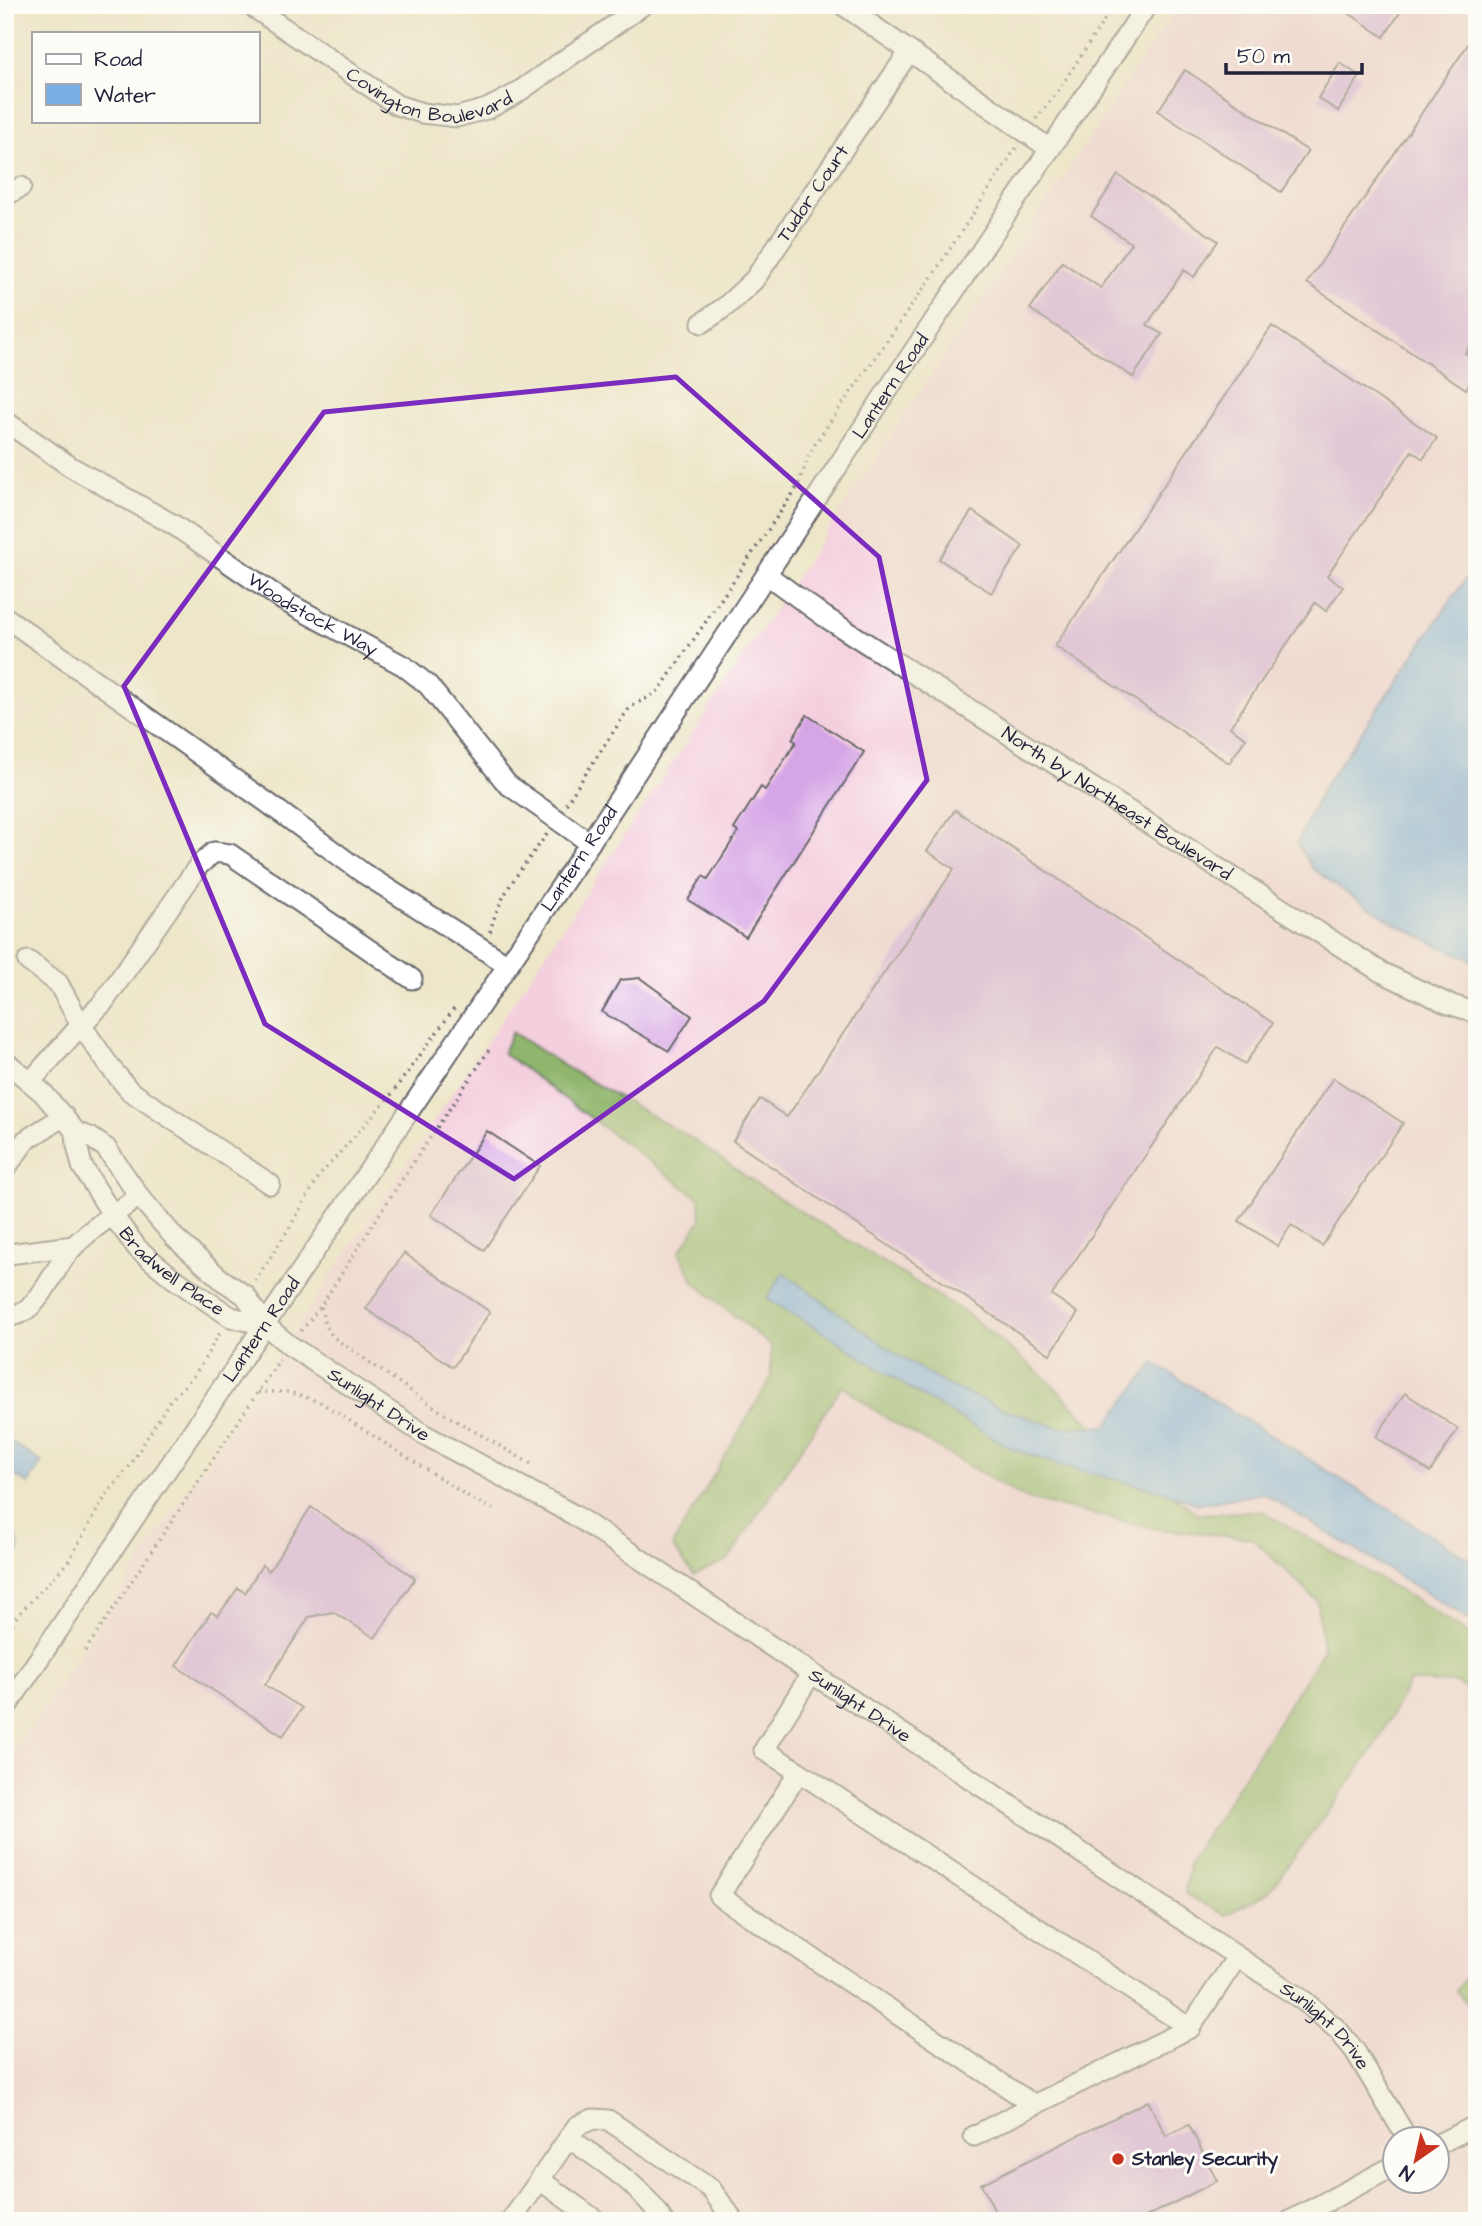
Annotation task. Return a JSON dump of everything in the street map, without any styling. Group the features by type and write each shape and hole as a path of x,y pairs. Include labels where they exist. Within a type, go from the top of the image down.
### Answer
{"street":[{"name":"Covington Boulevard","path":"250,5 397,105 422,113 457,117 487,109 514,95 643,5"},
{"path":"843,5 1050,149"},
{"name":"Lantern Road","path":"5,1709 590,843 1147,5"},
{"name":"Tudor Court","path":"702,323 754,281 909,51"},
{"name":"Woodstock Way","path":"5,421 71,467 174,525 284,601 404,666 428,685 507,785 590,843"},
{"name":"North by Northeast Boulevard","path":"766,575 836,624 1381,972 1446,1003 1477,1013"},
{"path":"5,617 363,873 508,965"},
{"path":"31,1081 103,1003 199,865 214,852 230,854 412,979"},
{"path":"28,961 58,983 81,1025 130,1091 270,1184"},
{"name":"Bradwell Place","path":"5,1061 31,1081 76,1132 82,1166 113,1216 138,1249 173,1278 231,1317 265,1325"},
{"path":"5,1168 26,1140 64,1116"},
{"name":"Bradwell Place","path":"76,1132 90,1137 106,1148 139,1196 175,1238 198,1260 245,1295 265,1325"},
{"path":"5,1317 15,1317 33,1303 74,1246 139,1196"},
{"path":"5,1257 8,1254 74,1246"},
{"name":"Sunlight Drive","path":"265,1325 289,1345 425,1435 574,1516 1304,2001 1338,2030 1398,2124"},
{"path":"811,1674 764,1750 1190,2028"},
{"path":"799,1772 719,1896 1034,2105"},
{"path":"974,2136 1190,2028 1237,1957"},
{"path":"511,2221 577,2126 593,2119 608,2120 710,2189 734,2221"},
{"path":"1450,2138 1477,2124"},
{"path":"569,2138 627,2180 647,2198 663,2221"},
{"path":"1290,2221 1380,2174"},
{"path":"540,2180 597,2221"}],"path":[{"path":"321,1306 327,1331 333,1337 443,1413 533,1465"},
{"path":"258,1392 289,1392 320,1402 474,1500 493,1509"}],"highlighted area":[{"path":"676,377 879,557 927,780 764,1001 514,1179 265,1024 124,686 324,412"}],"shaded area":[{"path":"1178,5 1477,5 1477,2221 5,2221 5,1765"}],"green space":[{"path":"512,1032 564,1066 691,1138 760,1186 969,1315 1050,1382 1120,1455 1198,1514 1262,1511 1414,1599 1477,1639 1477,1697 1456,1683 1409,1682 1375,1747 1268,1893 1225,1915 1185,1894 1189,1862 1323,1651 1317,1601 1252,1538 1157,1529 1026,1499 886,1418 842,1386 728,1560 694,1575 672,1546 771,1378 771,1346 695,1283 679,1252 701,1219 700,1199 503,1053"},
{"path":"1477,1961 1477,2002 1468,2004 1456,1991"}],"water":[{"path":"1477,562 1477,962 1389,920 1347,893 1312,868 1297,843 1322,790"},
{"path":"783,1273 896,1354 945,1384 1013,1413 1059,1428 1106,1426 1154,1363 1477,1564 1477,1624 1263,1493 1199,1504 1163,1491 1065,1467 1013,1449 918,1394 767,1299"},
{"path":"9,1441 42,1462 28,1484 5,1469 5,1446"},
{"path":"5,1527 16,1534 19,1550 5,1582"}],"building":[{"path":"1337,5 1405,5 1384,37"},
{"path":"1477,31 1477,336 1465,353 1477,361 1477,372 1466,389 1307,283"},
{"path":"1340,63 1360,76 1338,111 1318,98"},
{"path":"1185,70 1308,151 1281,192 1158,111"},
{"path":"1118,175 1218,241 1194,277 1184,270 1147,325 1162,334 1133,377 1030,309 1062,262 1101,288 1131,243 1091,216"},
{"path":"1272,326 1437,438 1423,459 1412,451 1327,576 1343,587 1326,611 1315,603 1230,727 1246,738 1229,763 1055,646"},
{"path":"972,511 1023,546 991,593 939,559"},
{"path":"807,715 864,752 746,937 688,900 703,876 708,879 738,832 734,829 761,787 765,790 796,742 792,739"},
{"path":"955,810 1273,1023 1245,1064 1218,1047 1052,1295 1078,1313 1050,1354 733,1141 760,1099 787,1117 954,869 927,851"},
{"path":"640,978 692,1016 669,1051 602,1012 620,980"},
{"path":"1333,1078 1403,1123 1322,1246 1291,1225 1278,1246 1239,1221"},
{"path":"487,1131 540,1166 484,1250 431,1215"},
{"path":"404,1253 490,1312 453,1367 366,1309"},
{"path":"1405,1393 1458,1429 1430,1472 1376,1437"},
{"path":"311,1507 415,1578 375,1638 333,1612 309,1617 265,1685 302,1708 283,1736 176,1666 211,1612 218,1616 238,1588 245,1593 262,1565 269,1571"},
{"name":"Stanley Security","path":"1148,2101 1166,2136 1189,2125 1217,2181 1138,2221 1000,2221 981,2184"}],"place":[{"name":"Stanley Security","path":"1118,2159"}]}
